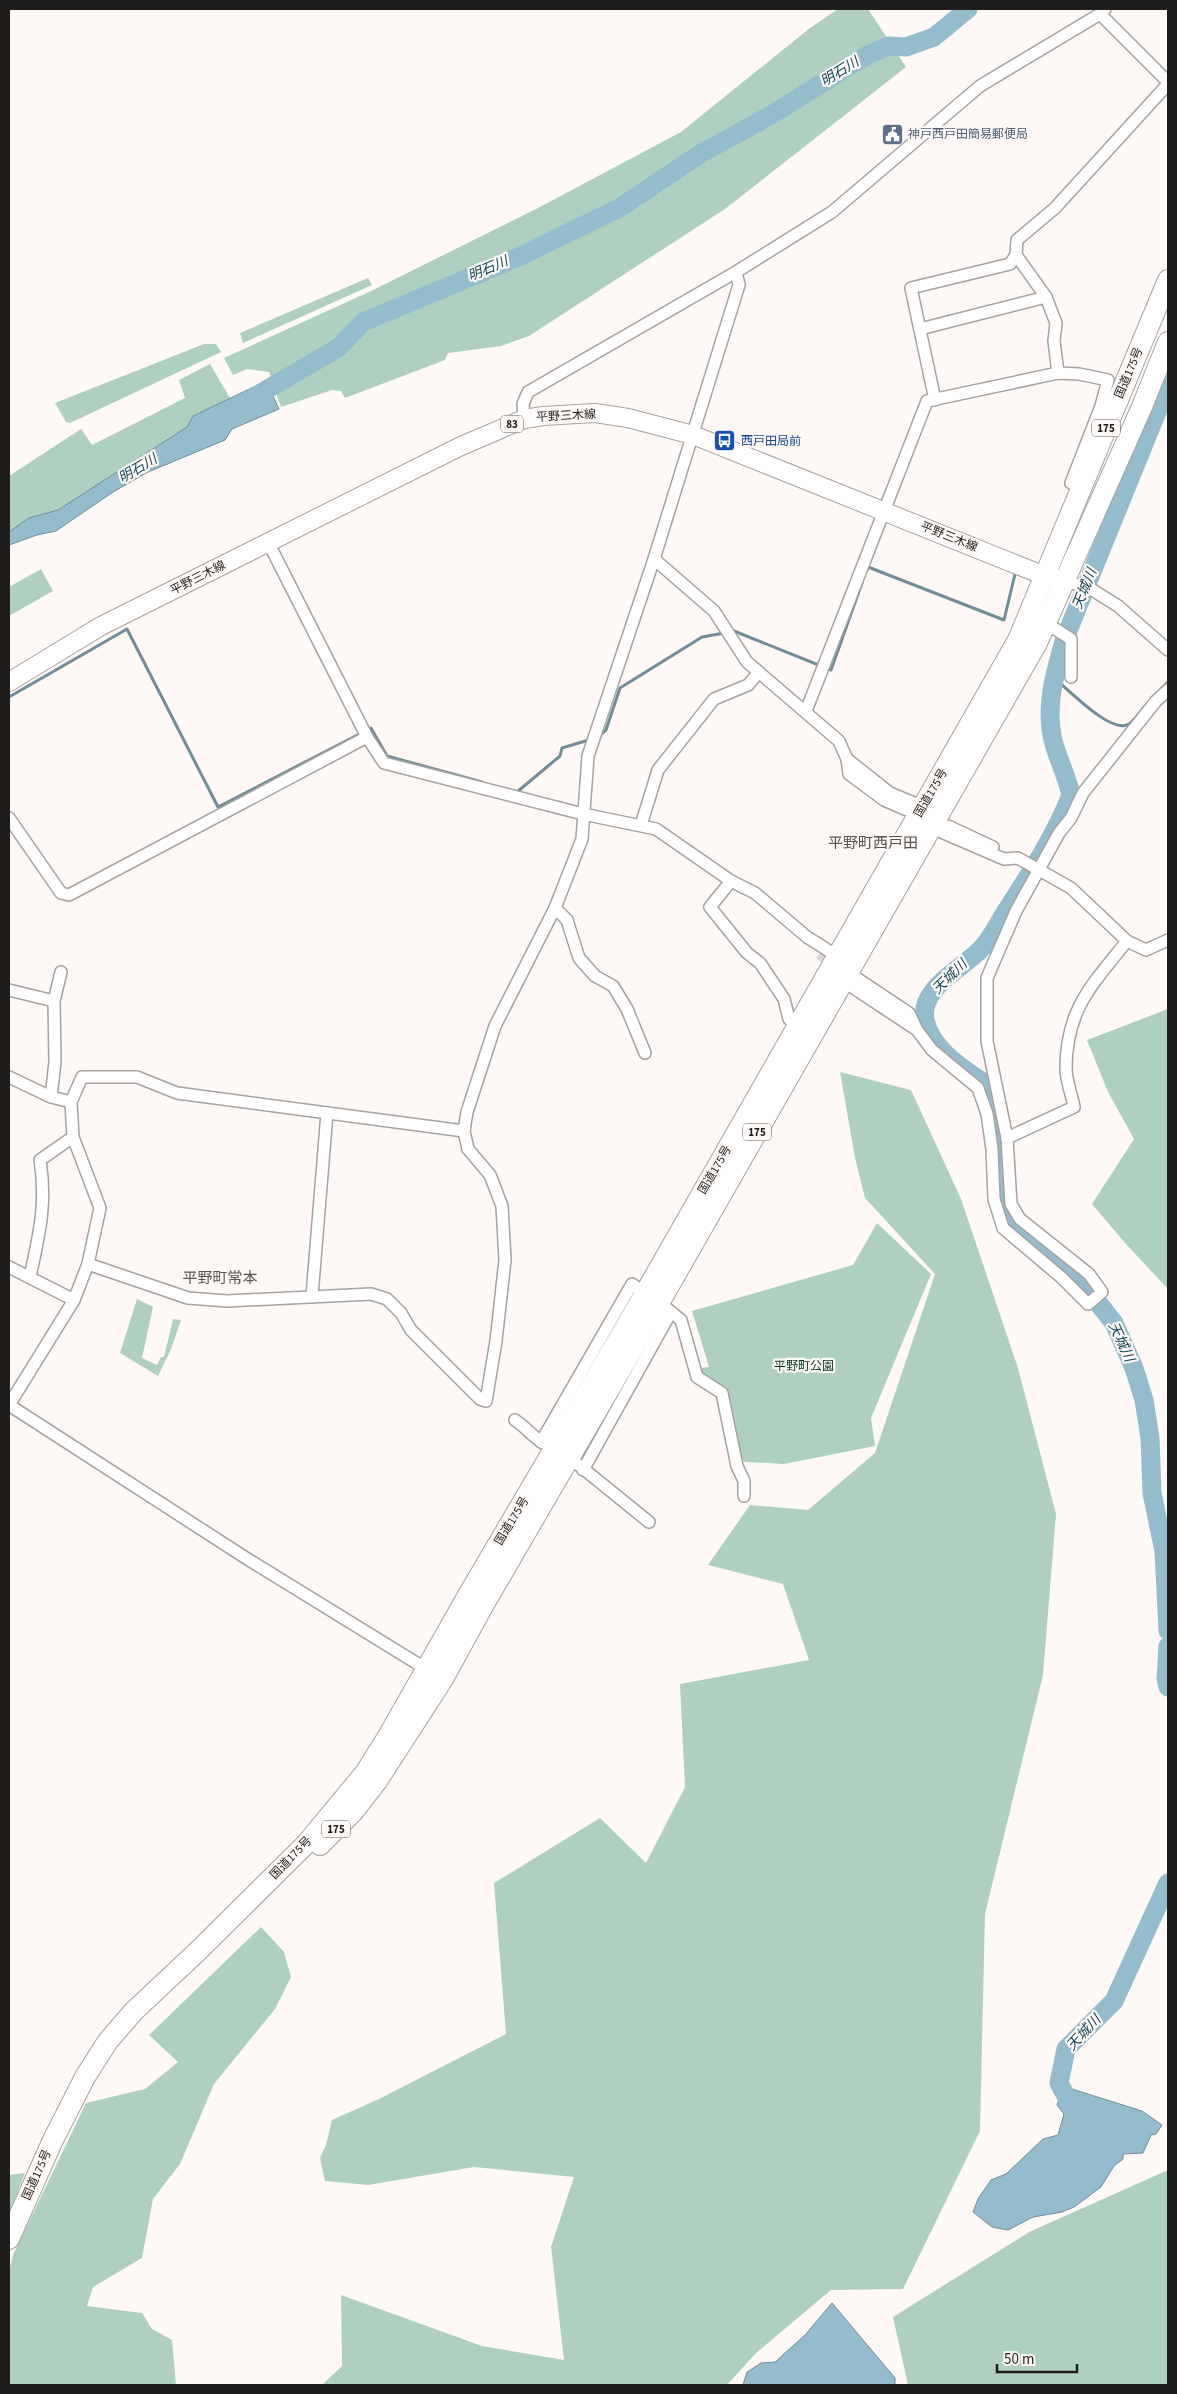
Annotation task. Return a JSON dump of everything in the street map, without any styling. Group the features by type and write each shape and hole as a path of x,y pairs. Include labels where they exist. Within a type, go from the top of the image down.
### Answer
{"highway":[{"name":"国道175号","path":"659,1303 798,1025 828,955 1018,640 1168,280"},
{"name":"国道175号","path":"9,2239 56,2134 86,2077 108,2041 134,2011 198,1951 265,1894 353,1812 377,1781 434,1674 483,1606 562,1455 659,1303 940,827 1037,643 1066,582 1168,342"}],"main road":[{"name":"平野三木線","path":"9,682 101,626 459,446 524,419 595,413 628,418 693,435 885,510 1045,576 1066,582"}],"street":[{"path":"524,419 523,404 528,392 736,272 832,212 980,86 1103,12 1168,83 1055,208 1017,240 1016,255 1010,264 911,288 935,400"},
{"path":"1016,255 1046,297 1056,323 1054,341 1058,373"},
{"path":"88,1264 188,1298 227,1301 371,1294 387,1299 401,1313 411,1330 480,1399 486,1401 496,1341 505,1260 502,1206 490,1175 468,1149 464,1131 467,1112 495,1026 555,908 582,839 588,756 654,559 739,285 736,272"},
{"path":"920,329 1046,297"},
{"path":"806,711 927,402 1058,373 1079,374 1108,380 1101,406 1071,483 1080,489"},
{"path":"268,542 367,737 384,763 583,814 656,829 731,881 755,893 828,955"},
{"path":"654,559 714,612 747,662 840,741 847,759 849,774 884,800 915,808"},
{"path":"1066,582 1091,589 1118,606 1168,650"},
{"path":"1046,623 1071,639 1071,677"},
{"path":"641,825 658,770 714,699 748,685 759,672"},
{"path":"851,980 917,1030 932,1050 978,1088 987,1114 992,1149 994,1199 1003,1228 1062,1278 1088,1304 1102,1292 1093,1280 1020,1219 1011,1204 1007,1138 987,1041 986,978 1016,911 1059,833 1071,818 1083,793 1156,701 1168,690"},
{"path":"9,818 61,893 70,895 367,737"},
{"path":"847,759 890,793 915,808"},
{"path":"940,827 1004,859 1018,858"},
{"path":"940,827 1018,858 1071,888 1127,941 1146,950 1168,940"},
{"path":"731,881 710,907 747,953 760,962 784,999 789,1019 798,1025"},
{"path":"770,906 777,923 828,955"},
{"path":"555,908 568,920 579,958 595,976 613,986 627,1009 645,1053"},
{"path":"1007,1138 1074,1107 1066,1071 1070,1026 1082,999 1127,941"},
{"path":"51,1097 55,1062 54,1001 61,972"},
{"path":"9,990 54,1001"},
{"path":"9,1077 51,1097 72,1102"},
{"path":"434,1674 249,1560 9,1405 74,1300 88,1264 100,1208 73,1137 72,1102 82,1077 137,1077 177,1093 464,1131"},
{"path":"987,1114 1001,1110"},
{"path":"312,1296 327,1113"},
{"path":"30,1278 44,1211 44,1186 40,1160 73,1137"},
{"path":"9,1266 74,1300"},
{"path":"562,1455 632,1284 681,1320 697,1377 722,1393 737,1466 744,1481 744,1496"},
{"path":"515,1420 649,1522"}],"green space":[{"path":"838,9 868,9 906,67 725,209 529,336 501,346 448,353 445,360 345,398 341,391 332,390 281,407 269,372 247,369 233,375 224,358 371,291 538,208 681,132 810,28"},
{"path":"368,278 372,285 243,343 240,333"},
{"path":"204,344 216,344 221,352 70,423 66,422 55,403"},
{"path":"210,364 230,398 193,416 187,427 58,510 29,518 9,532 9,476 81,429 92,445 185,398 179,380"},
{"path":"41,569 53,591 9,616 9,587"},
{"path":"1168,1009 1168,1289 1092,1204 1134,1139 1108,1092 1087,1040"},
{"path":"840,1072 911,1090 961,1199 1018,1368 1056,1514 1043,1675 985,1914 980,2131 903,2289 831,2290 756,2353 727,2385 322,2385 342,2366 341,2295 482,2346 564,2360 551,2247 574,2177 474,2167 368,2185 325,2181 320,2158 326,2145 332,2120 379,2099 506,2034 494,1883 600,1818 646,1863 685,1787 680,1684 809,1660 783,1584 708,1565 750,1505 808,1510 875,1453 935,1274 865,1198 855,1158"},
{"name":"平野町公園","path":"877,1223 931,1274 871,1418 875,1446 784,1464 745,1462 739,1457 730,1404 703,1376 700,1368 709,1367 692,1311 853,1265"},
{"path":"137,1299 153,1307 142,1358 157,1365 161,1357 164,1357 173,1319 181,1320 171,1349 158,1376 120,1353"},
{"path":"261,1927 284,1952 291,1977 275,2009 214,2084 180,2164 153,2199 142,2258 93,2287 87,2306 142,2313 152,2329 172,2340 176,2385 9,2385 9,2272 13,2255 86,2103 145,2089 178,2062 149,2035"},
{"path":"1168,2170 1168,2385 908,2385 893,2317 1029,2232"},
{"path":"25,2173 9,2214 9,2175"}],"water":[{"path":"266,381 279,409 232,429 225,440 148,472 113,492 56,531 37,535 9,545 9,532 29,518 58,510 187,427 193,416"},
{"path":"1053,2083 1142,2111 1162,2125 1156,2134 1151,2135 1143,2153 1123,2154 1123,2159 1114,2166 1101,2187 1074,2207 1062,2212 1033,2217 1008,2230 992,2227 973,2212 978,2199 991,2180 1006,2174 1043,2139 1058,2135 1064,2114 1057,2105 1061,2094 1051,2086"},
{"path":"832,2303 895,2378 895,2385 743,2385 747,2372 761,2363 775,2362 805,2335"}],"waterway":[{"name":"明石川","path":"249,400 338,348 363,322 521,256 621,207 700,154 771,115 864,57 888,46 906,47 934,37 968,9"},
{"name":"天城川","path":"1168,385 1065,638 1054,677 1050,704 1051,731 1071,795 1050,840 985,945 935,989 925,1009 925,1020 928,1030 941,1049 948,1057 984,1083 1000,1144 1004,1206 1011,1224 1064,1267 1091,1294 1114,1323 1134,1368 1144,1400 1150,1438 1152,1493 1164,1551 1168,1631"},
{"path":"867,570 868,567 1004,620 1015,574"},
{"path":"730,632 734,631 831,670 862,583"},
{"path":"9,697 127,629 218,807 371,728 387,756 482,782"},
{"path":"598,737 606,730 620,688 702,637 724,633"},
{"path":"1053,677 1101,717 1121,726 1129,724 1145,706"},
{"path":"1161,689 1168,682"},
{"path":"517,792 560,756 562,748 592,739"},
{"name":"天城川","path":"1168,1646 1166,1679 1168,1687"},
{"name":"天城川","path":"1072,2107 1059,2083 1066,2049 1114,2001 1168,1883"}],"tunnel":[{"path":"819,954 838,966"}],"place":[{"name":"神戸西戸田簡易郵便局","path":"892,134"},
{"name":"西戸田局前","path":"725,441"}],"district":[{"name":"平野町西戸田","path":"873,843"},
{"name":"平野町常本","path":"220,1278"}]}
